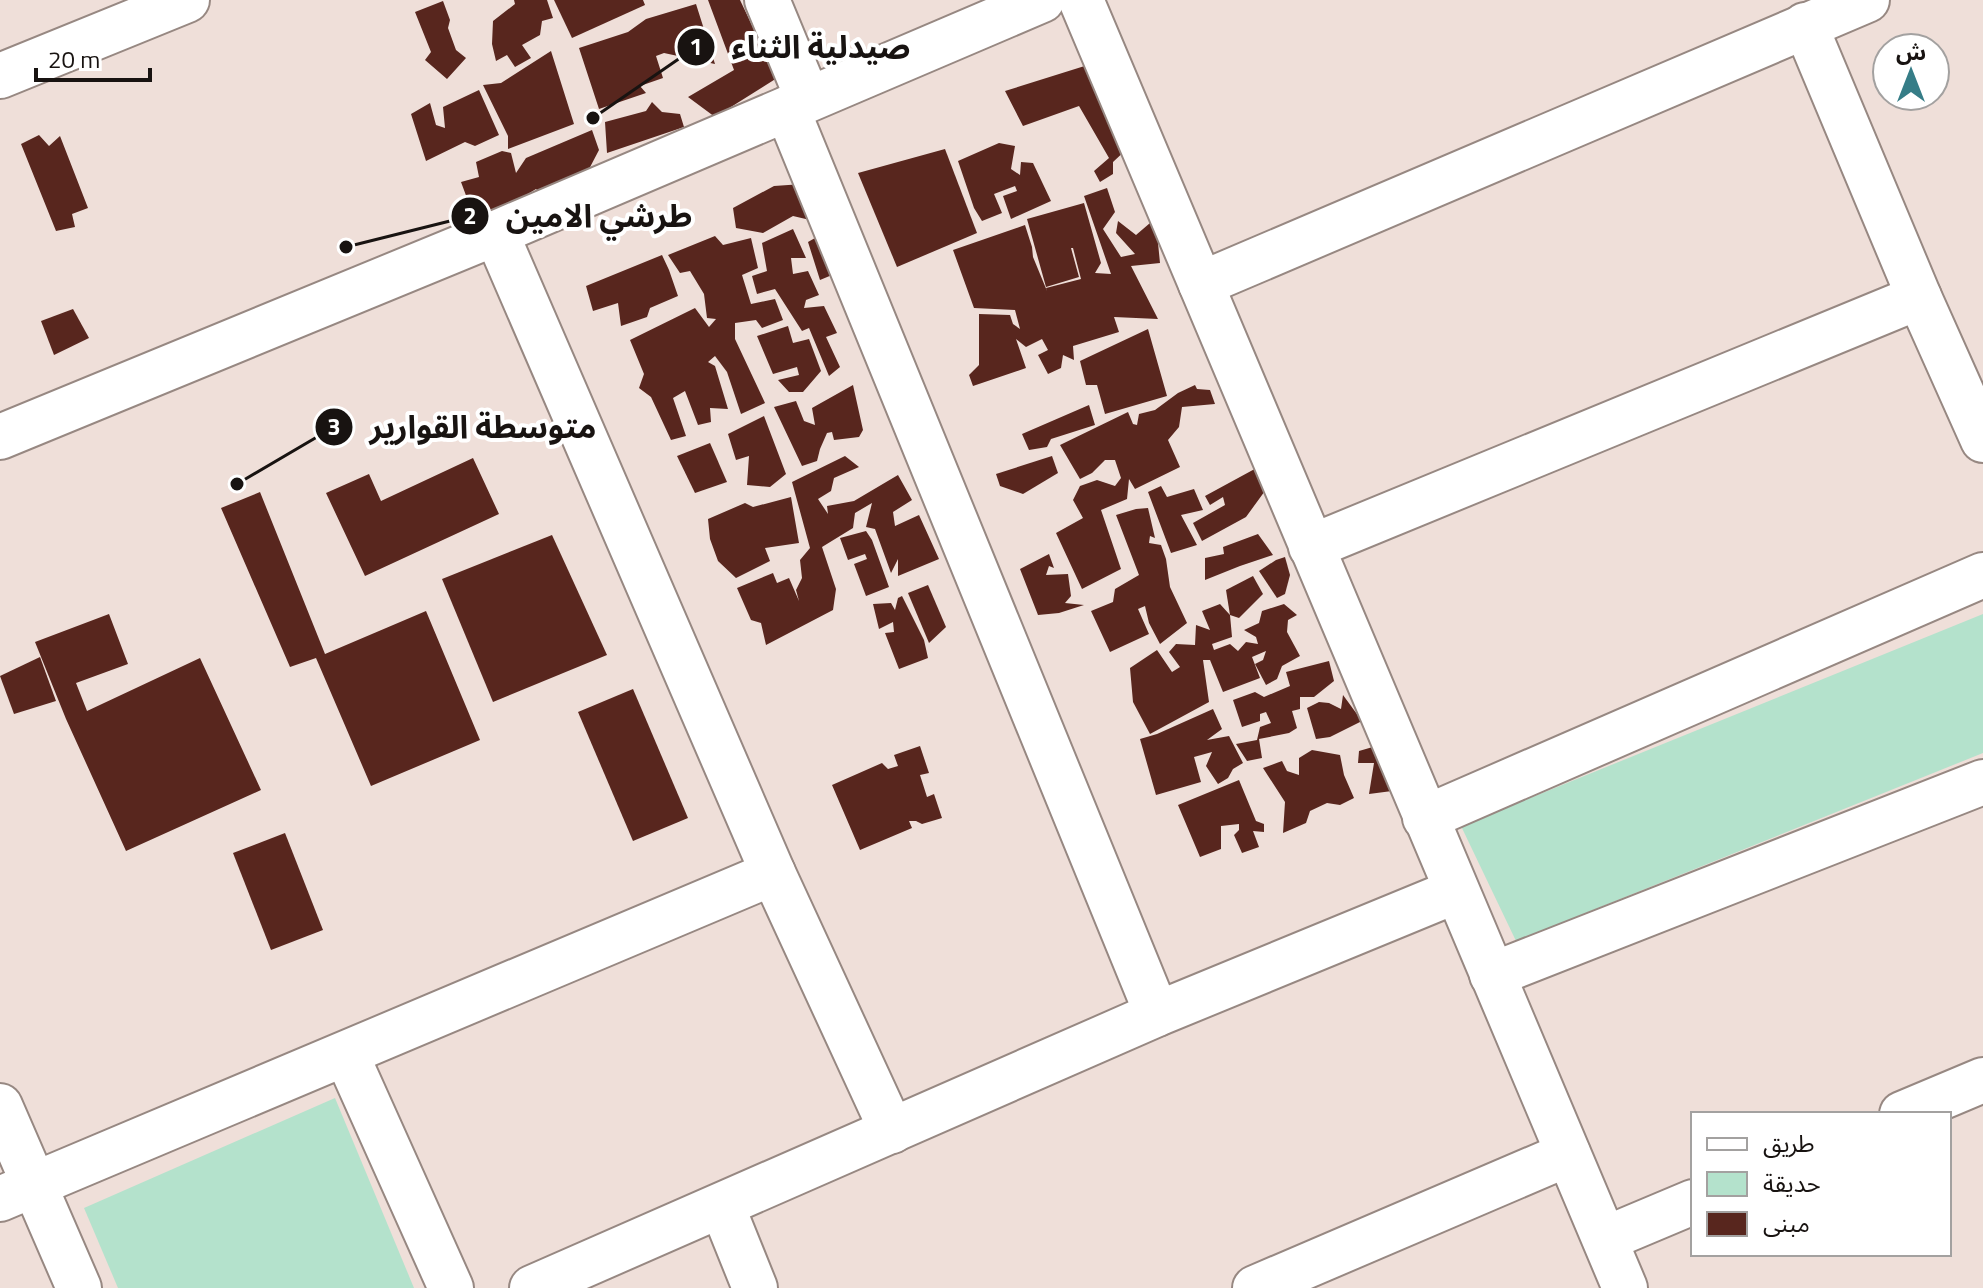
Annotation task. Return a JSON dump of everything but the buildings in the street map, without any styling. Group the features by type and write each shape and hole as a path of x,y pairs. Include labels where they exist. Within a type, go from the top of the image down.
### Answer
{"street":[{"path":"0,76 187,0"},
{"path":"767,0 797,104 1157,1014"},
{"path":"0,437 496,233 1042,0"},
{"path":"1081,0 1625,1288"},
{"path":"1201,284 1867,0"},
{"path":"1805,25 1919,297 1983,440"},
{"path":"496,233 773,873 892,1131"},
{"path":"1311,547 1919,297"},
{"path":"1425,818 1983,575"},
{"path":"1492,975 1983,782"},
{"path":"17,1192 773,873"},
{"path":"532,1288 1157,1014 1456,891"},
{"path":"346,1054 451,1288"},
{"path":"1907,1112 1983,1080"},
{"path":"0,1106 17,1192 79,1288"},
{"path":"1277,1284 1568,1154"},
{"path":"1605,1239 1691,1203"},
{"path":"722,1206 755,1288"}],"green space":[{"path":"1983,614 1983,753 1516,941 1461,826"},
{"path":"335,1098 414,1288 118,1288 84,1208"}],"place":[{"name":"صيدلية الثناء","path":"593,118"},
{"name":"طرشي الامين","path":"346,247"},
{"name":"متوسطة القوارير","path":"237,484"}]}
